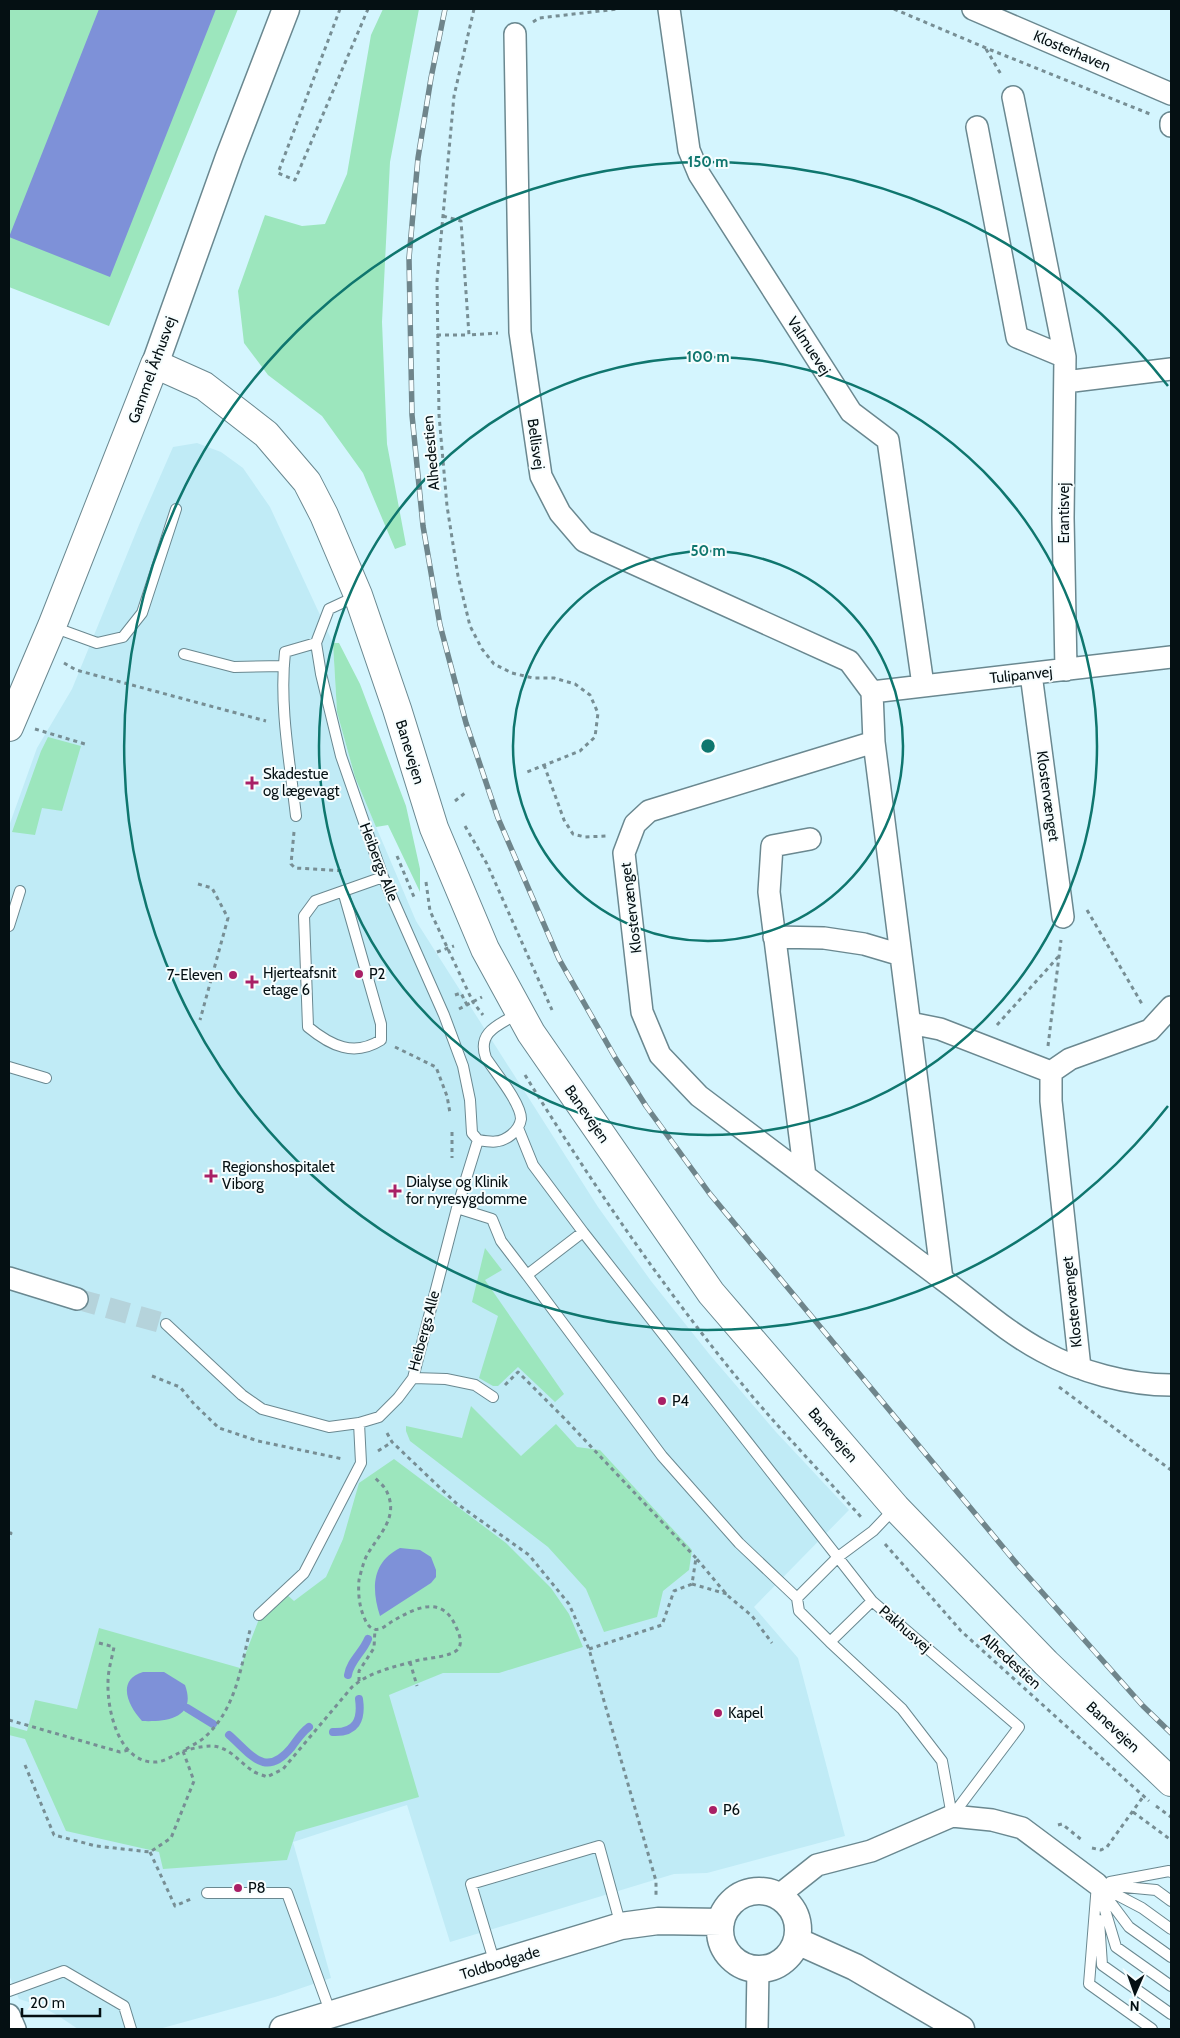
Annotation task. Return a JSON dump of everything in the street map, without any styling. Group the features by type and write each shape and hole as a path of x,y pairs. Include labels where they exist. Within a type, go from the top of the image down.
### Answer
{"main road":[{"name":"Banevejen","path":"154,364 204,386 266,434 307,482 324,515 358,595 397,709 434,828 485,949 531,1033 711,1293 896,1508 1046,1663 1171,1782"},
{"name":"Gammel Århusvej","path":"10,724 52,626 154,364"}],"street":[{"name":"Gammel Århusvej","path":"154,364 229,157 286,9"},
{"name":"Valmuevej","path":"669,9 689,150 699,174 851,412 888,440 923,685"},
{"name":"Klosterhaven","path":"973,9 1171,94"},
{"name":"Bellisvej","path":"515,34 520,332 541,476 560,513 584,541 849,661 872,692"},
{"name":"Erantisvej","path":"1014,97 1065,357 1063,518 1066,670"},
{"path":"977,127 1017,337 1065,357"},
{"path":"1064,382 1171,369"},
{"name":"Tulipanvej","path":"872,692 1171,657"},
{"name":"Klostervænget","path":"1032,674 1063,917"},
{"path":"872,692 874,742 942,1279"},
{"name":"Klostervænget","path":"874,742 649,811 635,824 624,853 642,1012 660,1055 699,1096 1017,1335 1042,1351 1080,1368 1051,1100 1051,1072"},
{"path":"805,1176 769,892 772,846 810,839"},
{"path":"774,937 824,938 864,944 901,955"},
{"path":"910,1023 940,1028 1051,1072 1070,1059 1150,1030 1171,1006"},
{"path":"9,1278 77,1299"},
{"path":"1080,1368 1125,1381 1171,1385"},
{"name":"Pakhusvej","path":"778,1896 817,1864 871,1851 952,1816 992,1820 1022,1828 1097,1884"},
{"path":"764,1891 778,1896 789,1904 796,1915 799,1928 797,1942 788,1956 775,1966 758,1969 742,1965 729,1954 721,1939 721,1922 726,1909 736,1898 750,1892 764,1891"},
{"name":"Toldbodgade","path":"283,2029 621,1926 658,1921 721,1922"},
{"path":"797,1942 855,1967 961,2029"},
{"path":"757,2029 758,1969"},
{"path":"9,2016 15,2029"}],"lane":[{"path":"52,626 98,643 123,637 142,613 176,509"},
{"name":"Heibergs Alle","path":"166,1324 242,1395 262,1409 329,1427 358,1423 379,1417 398,1398 412,1378 457,1208 478,1140 472,1133 470,1100 463,1066 444,1015 383,877 341,756 320,674 316,643 329,609 358,595"},
{"path":"296,816 286,726 285,652 316,643"},
{"path":"184,654 234,667 284,666"},
{"path":"344,891 381,1024 381,1040 368,1048 349,1049 321,1038 308,1027 304,916 315,901 383,877"},
{"path":"9,926 20,891"},
{"path":"478,1140 491,1143 501,1142 518,1128 521,1120 519,1108 486,1058 483,1050 489,1032 519,1014"},
{"path":"9,1067 46,1078"},
{"path":"518,1128 533,1165 583,1232 872,1600"},
{"path":"457,1208 492,1218 501,1241 662,1456 739,1543 797,1598 799,1611 902,1709 942,1761 952,1816"},
{"path":"527,1275 583,1232"},
{"path":"412,1378 446,1379 475,1385 493,1397"},
{"path":"259,1615 304,1573 361,1462 358,1423"},
{"path":"797,1598 838,1557 873,1531 896,1508"},
{"name":"Pakhusvej","path":"830,1642 872,1600 1020,1727 952,1816"},
{"path":"495,1965 472,1884 599,1846 621,1926"},
{"path":"1097,1884 1171,1872"},
{"path":"1097,1884 1156,1890 1171,1901"},
{"path":"1097,1884 1142,1908 1171,1929"},
{"path":"1097,1884 1129,1928 1171,1958"},
{"path":"1097,1884 1116,1946 1171,1986"},
{"path":"1097,1884 1102,1965 1171,2014"},
{"path":"1097,1884 1089,1984 1152,2029"},
{"path":"207,1893 287,1893 331,2015"},
{"path":"9,1991 64,1970 124,2006 131,2029"}],"path":[{"path":"340,9 278,174 295,180 368,9"},
{"name":"Alhedestien","path":"474,9 454,96 437,281 439,415 447,506 458,576 470,626 482,650 494,664 512,673 533,678 554,678 575,684 590,695 598,713 595,737 580,750 527,772"},
{"path":"515,34 539,18 618,9"},
{"path":"894,9 1171,125"},
{"path":"986,48 1014,97"},
{"path":"443,216 461,222 469,335"},
{"path":"437,335 520,332"},
{"path":"76,670 286,726"},
{"path":"10,724 85,744"},
{"path":"544,765 564,820 572,834 585,838 631,835"},
{"path":"296,816 291,864 295,868 344,870 361,885"},
{"path":"198,884 212,888 228,918 200,1020"},
{"path":"1084,906 1138,999 1156,1023"},
{"path":"1051,1072 1047,1052 1063,917"},
{"path":"437,952 454,946"},
{"path":"981,1044 1059,957"},
{"path":"381,1040 436,1067 447,1096"},
{"path":"1054,1357 1054,1384 1171,1470"},
{"path":"493,1397 518,1372 696,1558 727,1595 752,1616 772,1643"},
{"path":"152,1376 180,1387 218,1428 258,1441 361,1462 386,1490 390,1504 390,1520 367,1555 361,1570 358,1590 361,1612 366,1623 369,1627 375,1629 382,1628 422,1606 433,1606 442,1609 453,1619 460,1642 458,1649 449,1655 410,1662 363,1678 283,1769 267,1777 253,1772 232,1754 212,1746 183,1751"},
{"path":"379,1417 392,1442 456,1503 529,1555 569,1604 589,1649 656,1882 658,1921"},
{"path":"361,1462 392,1442"},
{"name":"Alhedestien","path":"873,1531 961,1630 1143,1797 1133,1812"},
{"path":"9,1533 11,1533 9,1539"},
{"path":"692,1584 696,1558"},
{"path":"589,1649 662,1625 674,1592 692,1584 727,1595"},
{"path":"99,1643 114,1647 108,1680 109,1700 116,1729 129,1750 142,1760 153,1762 165,1760 205,1738 219,1723 236,1689 250,1630 259,1615"},
{"path":"359,1681 359,1671 370,1656 375,1644 375,1629"},
{"path":"410,1662 417,1686"},
{"path":"9,1720 120,1752 129,1750"},
{"path":"25,1765 54,1835 96,1846 150,1852 171,1838 194,1781 183,1751"},
{"path":"1022,1828 1062,1824 1094,1850 1101,1850 1107,1847 1133,1812 1171,1840"},
{"path":"150,1852 175,1906 207,1893"}],"shaded area":[{"path":"197,443 221,452 243,468 270,507 333,643 337,712 355,777 416,921 598,1207 651,1281 710,1355 776,1432 849,1510 754,1607 798,1658 845,1836 707,1873 674,1874 450,1942 407,1805 293,1842 331,1978 275,1997 159,2029 78,2029 38,2005 19,1999 9,1975 9,826 37,748 72,689 173,447"}],"green space":[{"path":"9,9 238,9 109,326 9,287"},
{"path":"383,9 419,9 390,162 382,322 387,444 406,545 395,549 363,473 322,416 268,375 244,343 238,291 265,215 302,226 325,224 347,174 371,35"},
{"path":"333,643 339,643 360,684 406,806 420,869 420,892 388,825 376,827 355,777 337,712"},
{"path":"48,737 81,746 62,811 42,808 35,835 12,832 41,751"},
{"path":"485,1248 502,1270 485,1280 564,1394 555,1402 518,1367 498,1386 493,1386 479,1378 498,1316 472,1302"},
{"path":"471,1406 521,1456 556,1424 577,1447 600,1450 692,1550 689,1570 663,1591 657,1617 604,1632 586,1589 548,1547 410,1441 406,1426 462,1438"},
{"path":"394,1459 506,1543 551,1588 569,1614 583,1647 499,1673 443,1673 389,1695 419,1797 296,1832 287,1860 163,1869 159,1852 66,1831 25,1739 9,1735 9,1726 27,1731 35,1700 77,1709 99,1628 240,1668 259,1619 285,1593 294,1601 326,1577 343,1539 359,1483"}],"water":[{"path":"99,9 216,9 110,277 9,237"},
{"path":"400,1548 420,1550 431,1557 436,1570 436,1577 431,1583 380,1616 375,1596 376,1577 384,1561"},
{"path":"143,1672 164,1672 185,1685 188,1696 187,1705 183,1711 170,1719 142,1721 132,1708 127,1694 127,1687 129,1681"}],"waterway":[{"path":"348,1675 351,1665 368,1639"},
{"path":"333,1732 347,1730 356,1724 360,1706 359,1699"},
{"path":"187,1708 213,1724"},
{"path":"229,1735 251,1756 266,1763 273,1762 282,1757 309,1727"}],"tunnel":[{"path":"77,1299 166,1324"}],"railway":[{"path":"445,9 418,158 409,258 412,415 423,526 440,625 466,723 498,818 559,959 616,1059 646,1106 710,1194 1017,1564 1143,1706 1171,1733"}],"place":[{"name":"Skadestue og lægevagt","path":"252,783"},
{"name":"P2","path":"359,974"},
{"name":"7-Eleven","path":"233,975"},
{"name":"Hjerteafsnit etage 6","path":"252,982"},
{"name":"Regionshospitalet Viborg","path":"211,1176"},
{"name":"Dialyse og Klinik for nyresygdomme","path":"395,1191"},
{"name":"P4","path":"662,1401"},
{"name":"Kapel","path":"718,1713"},
{"name":"P6","path":"713,1810"},
{"name":"P8","path":"238,1888"}]}
